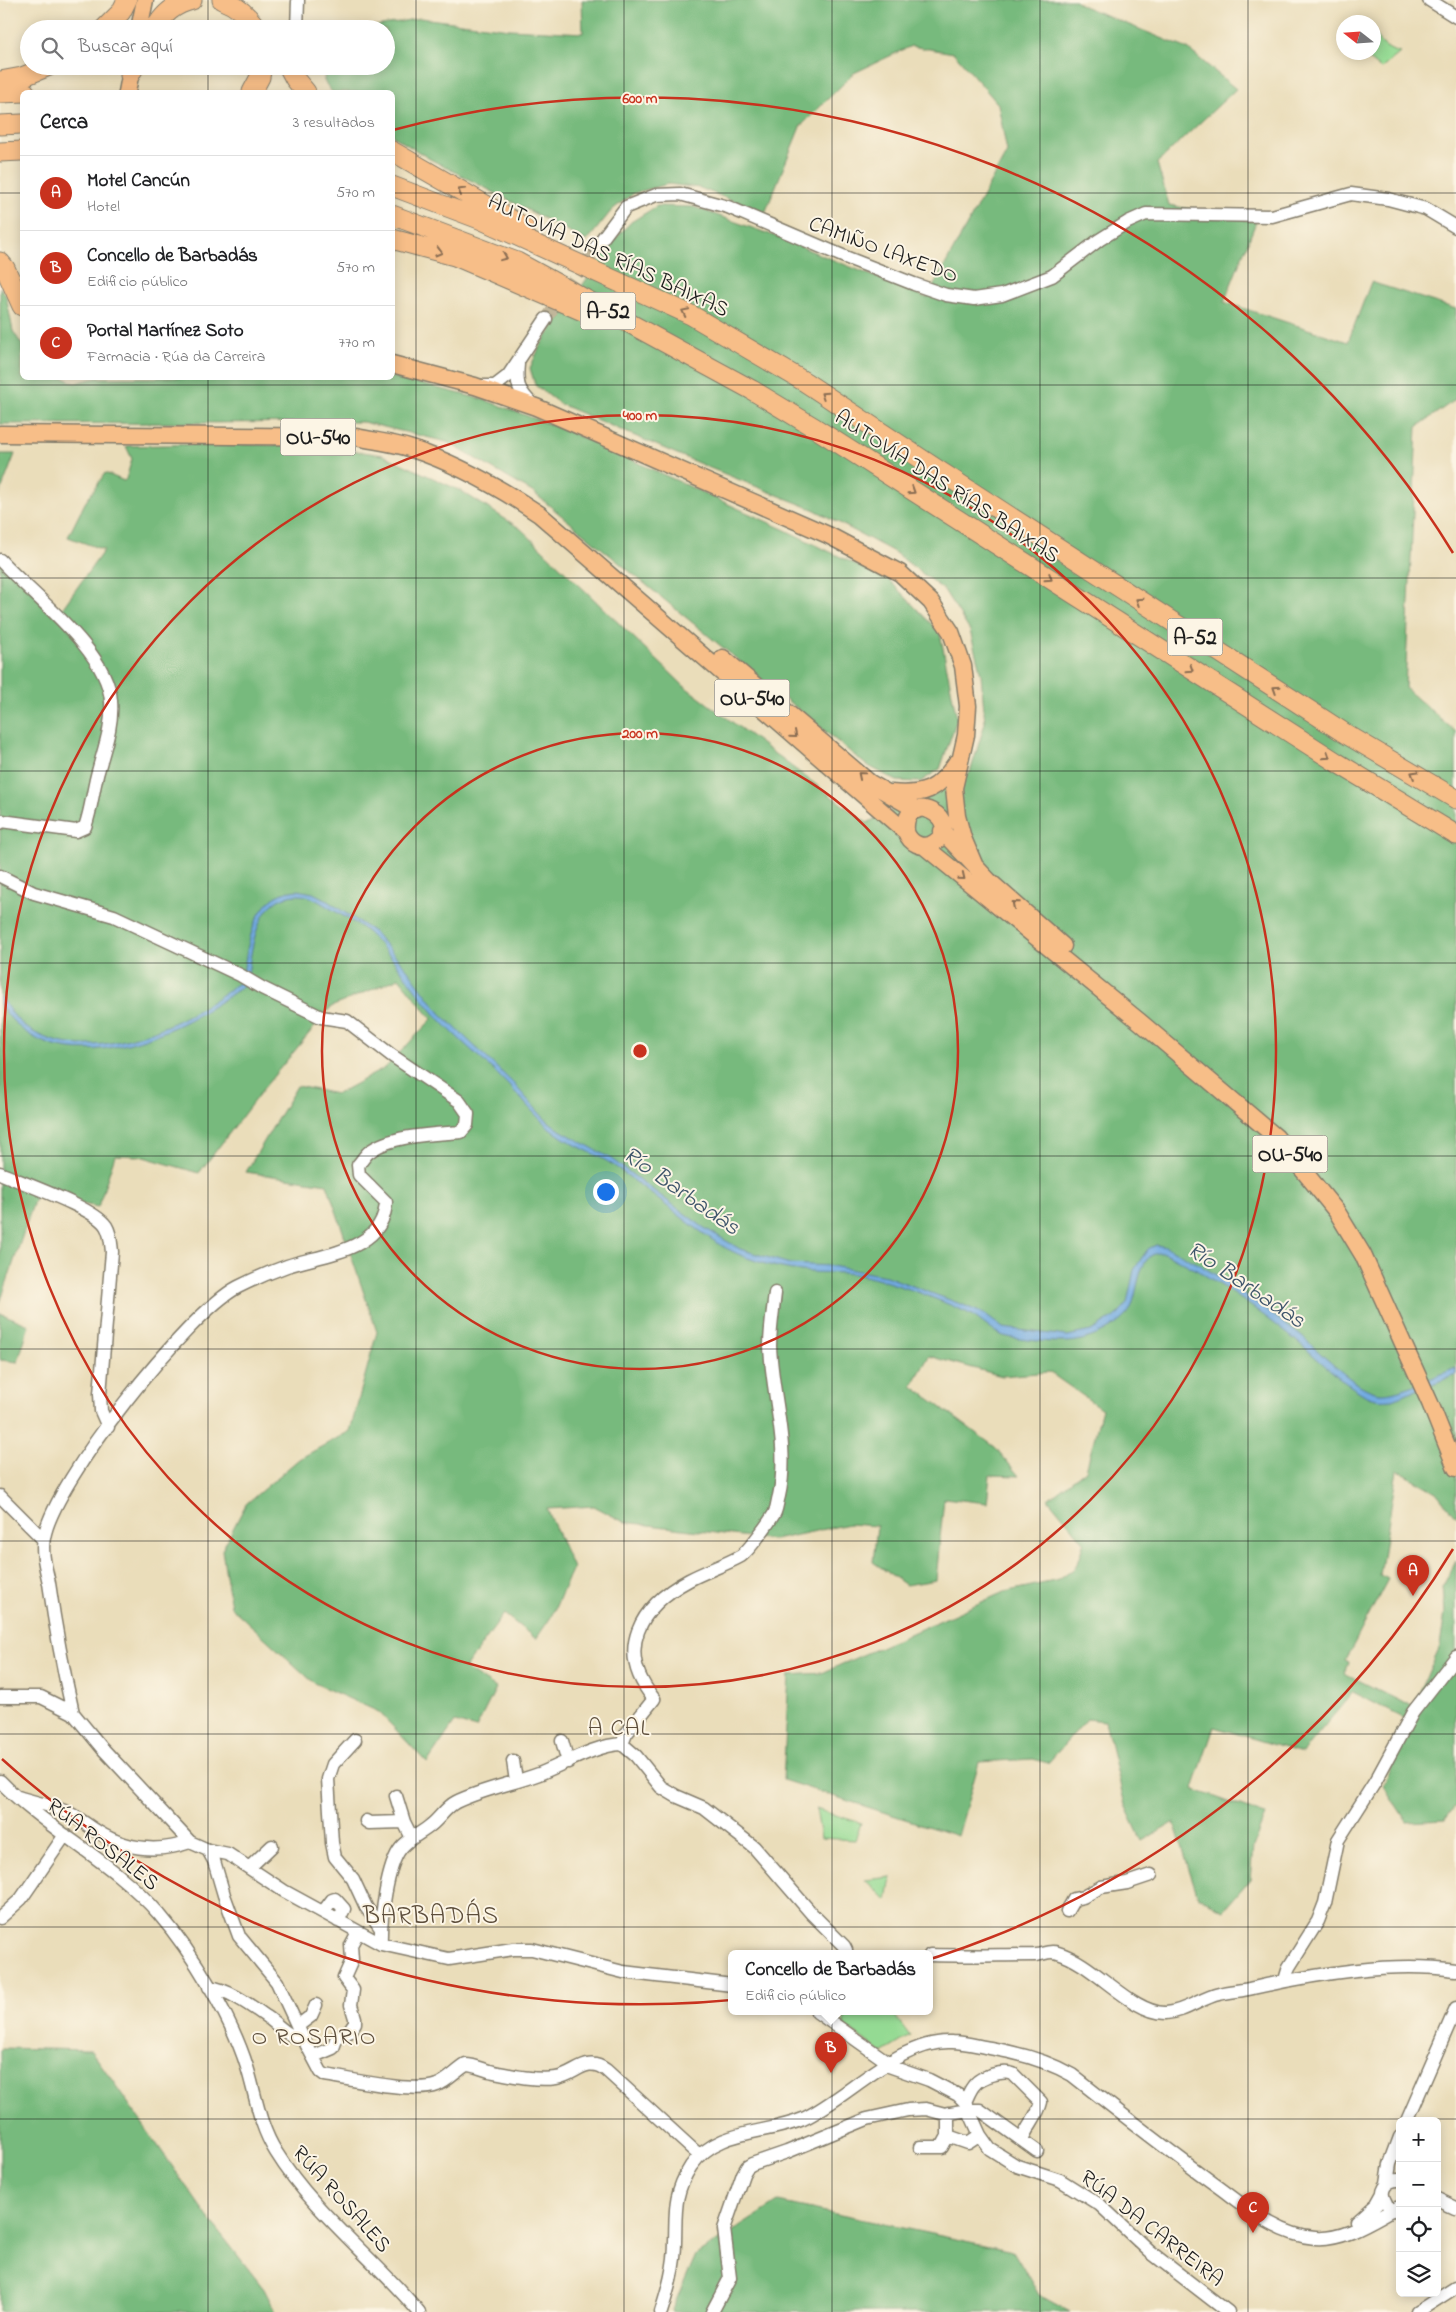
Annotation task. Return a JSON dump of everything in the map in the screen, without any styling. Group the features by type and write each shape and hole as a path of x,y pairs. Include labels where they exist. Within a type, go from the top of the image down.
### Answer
{"highway":[{"path":"113,20 121,12 127,0"},
{"path":"160,20 177,3 192,0"},
{"path":"222,0 232,4 246,14 250,20"},
{"path":"247,0 264,20"},
{"path":"0,80 27,75"},
{"path":"253,90 260,75"},
{"path":"293,75 304,90"},
{"path":"0,93 20,92"},
{"path":"0,124 20,124"},
{"path":"0,152 20,151"},
{"path":"395,153 610,276"},
{"name":"AUTOVÍA DAS RÍAS BAIXAS","path":"395,187 482,220 610,276 691,315 804,382 1346,734 1456,799"},
{"name":"AUTOVÍA DAS RÍAS BAIXAS","path":"395,216 516,262 752,390 1336,762 1456,835"},
{"path":"395,240 455,256 585,312 702,373 870,465"},
{"path":"0,262 5,268 20,302"}],"main road":[{"path":"141,20 145,0"},
{"path":"395,365 475,386 536,407 828,535 900,573 930,602 951,632 963,666 968,706 966,735 949,785 942,828 936,842 924,846 912,842 906,832 907,820 949,785"},
{"name":"OU-540","path":"0,434 356,437 412,449 501,489 539,514 906,832"},
{"path":"599,565 656,602 870,783 920,809 938,814 942,828 989,881 1082,961 1139,1021"},
{"path":"886,792 908,794 949,785"},
{"path":"949,785 961,831 974,864"},
{"name":"OU-540","path":"924,846 1139,1021 1276,1137 1338,1212 1363,1255 1430,1403 1456,1468"}],"street":[{"path":"297,20 298,0"},
{"path":"1430,0 1456,17"},
{"name":"CAMIÑO LAXEDO","path":"596,247 626,207 656,195 680,194 728,207 845,258 914,284 946,295 974,300 1002,295 1052,276 1099,240 1128,222 1146,214 1272,216 1351,194 1388,199 1426,209 1456,227"},
{"path":"506,397 504,391 519,361 546,319"},
{"path":"475,386 495,386 512,378"},
{"path":"512,378 521,393 536,407"},
{"path":"0,560 80,638 96,661 112,699 111,722 85,827 76,831 2,821 0,823"},
{"path":"0,876 34,893 114,916 246,978 321,1017 347,1021 391,1055 459,1101 468,1114 467,1125 461,1132 430,1134 390,1142 369,1152 358,1165 359,1175 386,1202 385,1214 379,1228 353,1248 287,1266 236,1288 205,1311 164,1355 108,1427 64,1489 54,1508 44,1539 61,1656 73,1713"},
{"path":"0,1173 97,1216 106,1226 111,1239 112,1252 100,1394 101,1411 108,1427"},
{"path":"622,1744 626,1734 654,1698 642,1681 632,1654 637,1634 651,1609 671,1591 688,1580 742,1555 775,1513 783,1476 770,1346 775,1293"},
{"path":"0,1496 44,1539"},
{"path":"1285,1980 1289,1967 1318,1921 1325,1903 1338,1840 1375,1782 1413,1712 1456,1657"},
{"path":"0,1697 41,1697 73,1713 102,1748 190,1842 208,1850 228,1854 284,1891 381,1944 449,1958 532,1948 623,1972 728,1985"},
{"path":"355,1740 334,1764 328,1779 332,1843 336,1857 353,1879 366,1907 380,1927"},
{"path":"562,1741 568,1762"},
{"path":"381,1944 380,1927 384,1901 395,1857 400,1848 412,1838 433,1823 456,1802 568,1762 603,1747 622,1744 636,1756 662,1787 676,1796 704,1808 754,1847 846,1950"},
{"path":"513,1761 516,1781"},
{"name":"RÚA ROSALES","path":"0,1781 14,1796 105,1864 135,1889 159,1914 182,1944 209,1987 238,2041 248,2068 265,2133 276,2153 317,2204 419,2312"},
{"path":"14,1796 42,1803 68,1813 107,1837 130,1847 165,1848 190,1842"},
{"path":"396,1796 404,1822 412,1838"},
{"path":"366,1821 369,1823 404,1822"},
{"path":"0,1918 22,1899 65,1835"},
{"path":"250,1868 272,1846"},
{"path":"208,1850 214,1861 239,1936 277,1982 299,2025 303,2038 321,2072 325,2075 421,2087 438,2085 466,2065 501,2073 549,2078 561,2077 585,2065 597,2065 606,2070 700,2156"},
{"path":"1067,1911 1072,1900 1101,1887 1127,1883 1151,1875"},
{"path":"323,1912 332,1900 335,1899 344,1908 338,1921"},
{"path":"314,2056 333,2048 337,2036 349,2032 355,2023 350,2006 353,1990 344,1978 352,1960 351,1945 358,1932"},
{"path":"933,1955 1038,1955 1056,1952 1080,1961 1136,2002 1164,2013 1184,2008 1218,1994 1252,1989 1285,1980 1395,1967 1456,1970"},
{"path":"209,1987 220,1989 266,2016 291,2037 303,2038"},
{"path":"299,2025 311,2016 316,2004"},
{"path":"1409,2117 1456,2008"},
{"name":"RÚA DA CARREIRA","path":"821,2015 888,2064 946,2088 958,2095 966,2106 980,2136 990,2149 1012,2163 1060,2180 1100,2205 1149,2251 1228,2312"},
{"path":"661,2312 673,2266 676,2201 681,2184 692,2164 700,2156 727,2137 804,2118 888,2064 916,2049 937,2043 952,2042 1038,2058 1072,2075 1168,2150 1268,2221 1297,2235 1317,2238 1329,2237 1357,2228 1396,2208"},
{"path":"966,2106 975,2084 1000,2073 1013,2074 1041,2102 1037,2115 1026,2128 1022,2140"},
{"path":"712,2312 730,2278 724,2229 747,2167 867,2119 908,2110 926,2109 948,2114 966,2106 982,2111 1037,2151"},
{"path":"920,2147 942,2147 948,2136 948,2114"},
{"path":"948,2136 968,2143 980,2136"},
{"path":"1329,2237 1344,2231 1366,2216 1382,2196 1384,2186 1394,2181 1390,2164 1396,2148"},
{"path":"1382,2196 1386,2203 1396,2206"},
{"path":"1441,2201 1456,2208"},
{"path":"1441,2210 1456,2215"},
{"path":"1417,2312 1456,2287"}],"green space":[{"path":"582,0 1075,0 1083,6 1188,49 1236,89 1157,163 1169,205 1256,222 1224,302 1348,342 1371,282 1456,309 1456,399 1417,427 1405,688 1456,732 1456,1517 1436,1492 1397,1470 1380,1575 1388,1579 1345,1661 1349,1663 1345,1673 1348,1675 1404,1703 1414,1705 1440,1646 1445,1613 1443,1586 1456,1561 1456,1805 1445,1820 1407,1822 1383,1785 1413,1723 1353,1692 1302,1753 1214,1727 1193,1789 1265,1815 1253,1847 1250,1879 1224,1910 1198,1897 1174,1822 1142,1841 1125,1805 1105,1721 1087,1719 1048,1763 1033,1759 979,1762 958,1836 783,1780 789,1675 822,1673 1004,1592 1059,1580 1076,1567 1084,1542 1048,1499 1086,1470 1102,1409 1049,1372 1002,1376 929,1356 912,1386 995,1447 1019,1476 990,1475 987,1503 944,1498 936,1580 906,1585 873,1562 877,1526 849,1524 774,1540 624,1522 594,1506 547,1509 573,1568 551,1617 536,1639 504,1614 465,1668 496,1688 476,1728 455,1722 427,1763 379,1712 314,1683 231,1607 222,1550 246,1504 299,1459 350,1431 377,1332 327,1184 246,1172 297,1086 337,1094 385,1068 432,1019 399,978 331,1007 263,1089 199,1173 140,1156 115,1155 98,1207 36,1195 0,1303 0,555 59,613 104,550 68,537 85,503 105,473 124,481 126,479 132,459 126,446 207,444 321,446 383,455 461,491 521,529 684,686 867,823 970,773 985,723 981,674 970,631 944,590 894,552 815,510 710,468 560,404 535,385 530,368 540,346 614,240 631,222 657,206 694,207 772,235 927,298 1007,152 998,104 954,53 911,46 854,73 800,127 765,213 700,188 668,184 634,193 612,210 587,241 430,159 395,137 395,90 331,90 324,81 324,75 395,75 395,23 420,18 510,29 583,33"},
{"path":"1381,42 1386,47 1400,53 1381,69 1370,60 1381,60"},
{"path":"0,287 6,296 13,331 20,342 20,380 68,380 75,383 88,380 395,380 395,378 485,400 570,432 783,529 890,581 940,633 957,719 940,769 920,782 897,781 865,764 534,493 447,442 363,422 0,424"},
{"path":"0,454 15,454 0,493"},
{"path":"0,1313 29,1325 18,1362 0,1360"},
{"path":"816,1809 861,1823 855,1840 821,1838"},
{"path":"891,1877 887,1900 865,1880"},
{"path":"846,2015 894,2015 910,2036 882,2053 844,2025"},
{"path":"2,2048 91,2050 207,2216 264,2289 276,2312 0,2312 0,2050"},
{"path":"778,2202 1013,2251 1039,2295 1070,2312 671,2312 696,2255"}],"water":[{"path":"297,890 313,893 323,898 374,932 408,970 440,1013 513,1083 544,1118 560,1130 610,1158 703,1227 740,1249 790,1264 832,1266 886,1276 984,1314 1003,1328 1067,1336 1091,1331 1119,1314 1127,1303 1134,1270 1148,1249 1156,1245 1166,1247 1183,1255 1233,1286 1296,1332 1348,1377 1371,1391 1381,1393 1397,1390 1418,1384 1456,1368 1456,1375 1392,1399 1366,1396 1345,1382 1294,1339 1248,1304 1214,1281 1164,1253 1155,1254 1143,1266 1132,1306 1123,1318 1105,1331 1091,1337 1070,1342 1050,1342 1007,1337 992,1330 966,1312 914,1291 874,1278 853,1274 790,1270 747,1258 717,1243 613,1165 563,1138 550,1128 501,1077 443,1023 376,940 353,922 308,896 284,897 273,904 264,914 254,941 247,983 221,1002 190,1020 156,1035 121,1046 86,1050 53,1046 24,1031 0,1004 0,996 16,1018 27,1028 52,1040 80,1045 109,1043 139,1036 168,1025 220,996 242,980 250,937 261,911 270,901 282,894"}],"tunnel":[{"path":"546,319 596,247"}],"place":[{"name":"Motel Cancún","path":"1413,1596"},
{"name":"Concello de Barbadás","path":"831,2073"},
{"name":"Portal Martínez Soto","path":"1253,2233"}],"district":[{"name":"A CAL","path":"619,1727"},
{"name":"BARBADÁS","path":"431,1914"},
{"name":"O ROSARIO","path":"314,2036"}],"water label":[{"name":"Río Barbadás","path":"682,1190"},
{"name":"Río Barbadás","path":"1247,1284"}]}
